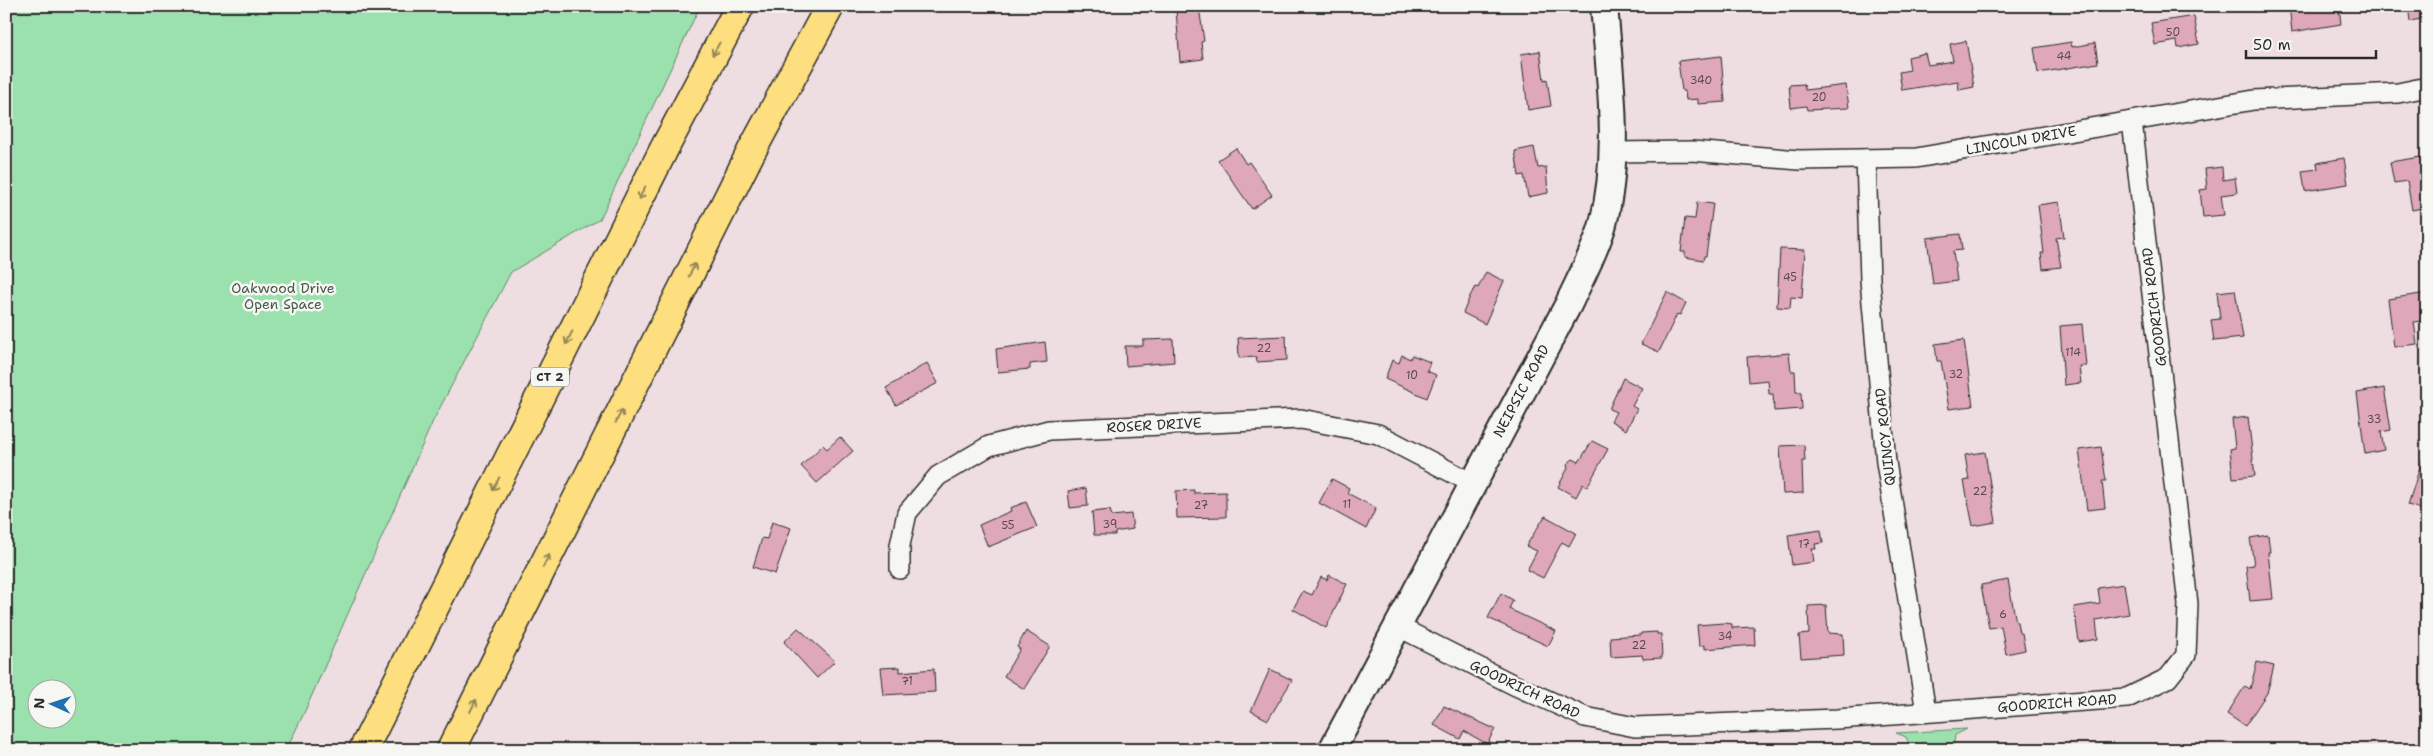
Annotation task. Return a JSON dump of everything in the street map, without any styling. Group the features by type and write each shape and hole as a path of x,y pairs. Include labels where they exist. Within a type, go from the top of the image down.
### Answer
{"highway":[{"name":"CT 2","path":"363,750 664,149 740,6"},
{"path":"452,750 751,152 830,6"}],"street":[{"name":"NEIPSIC ROAD","path":"1332,750 1568,305 1592,255 1604,216 1613,152 1604,6"},
{"name":"LINCOLN DRIVE","path":"1613,152 1692,151 1799,160 1916,158 2254,100 2398,93 2427,88"},
{"name":"GOODRICH ROAD","path":"1397,626 1514,686 1585,717 1635,726 1837,719 2127,698 2168,678 2186,656 2188,604 2132,121"},
{"name":"QUINCY ROAD","path":"1866,159 1870,280 1886,462 1926,712"},
{"name":"ROSER DRIVE","path":"900,570 900,545 907,513 938,476 989,446 1049,430 1301,419 1378,434 1472,483"}],"green space":[{"name":"Oakwood Drive Open Space","path":"6,6 700,6 600,219 511,272 433,421 286,750 6,750"},
{"path":"1967,729 1955,735 1953,750 1912,750 1906,737 1896,733"}],"building":[{"path":"2289,6 2339,6 2341,24 2292,32"},
{"path":"2408,6 2427,6 2427,18 2410,21"},
{"path":"1199,7 1204,41 1201,42 1203,59 1180,62 1176,10"},
{"path":"2194,16 2199,44 2178,48 2177,41 2155,45 2151,23"},
{"path":"1966,41 1974,87 1959,90 1958,81 1902,90 1899,72 1910,70 1908,57 1925,53 1928,65 1953,61 1950,44"},
{"path":"2071,42 2072,47 2095,43 2098,63 2038,73 2034,48"},
{"path":"1540,51 1544,80 1547,79 1551,106 1528,110 1521,54"},
{"path":"1721,56 1725,102 1698,104 1698,99 1686,100 1685,91 1682,91 1678,61"},
{"path":"1804,84 1805,90 1846,85 1849,108 1807,110 1806,106 1791,108 1789,85"},
{"path":"1534,147 1538,168 1546,167 1548,193 1528,197 1524,175 1519,176 1515,151"},
{"path":"1236,148 1246,164 1249,162 1272,195 1252,209 1218,160"},
{"path":"2420,157 2427,184 2427,207 2412,210 2407,181 2394,183 2390,162"},
{"path":"2344,158 2348,184 2305,191 2302,171 2318,169 2317,163"},
{"path":"2222,167 2223,180 2235,178 2237,193 2221,195 2224,215 2203,217 2200,190 2207,189 2205,169"},
{"path":"1697,202 1713,204 1706,256 1704,256 1703,260 1685,257 1685,252 1681,252 1685,218 1695,219"},
{"path":"2059,202 2064,237 2056,238 2061,267 2043,269 2041,253 2044,253 2038,205"},
{"path":"1960,234 1962,250 1953,251 1957,281 1933,284 1927,238"},
{"path":"1780,249 1805,250 1802,298 1791,297 1790,308 1777,307"},
{"path":"1486,272 1504,281 1485,324 1463,313 1471,294 1476,287 1478,288"},
{"path":"2235,290 2243,338 2214,341 2211,320 2220,319 2217,292"},
{"path":"1667,292 1686,303 1680,315 1677,314 1659,352 1641,344"},
{"path":"2427,293 2427,320 2414,322 2417,344 2394,347 2388,299"},
{"path":"2082,324 2086,366 2079,366 2081,383 2064,385 2060,326"},
{"path":"1286,336 1287,360 1257,362 1256,357 1239,358 1238,338"},
{"path":"1173,339 1174,362 1126,366 1125,346 1143,346 1143,340"},
{"path":"1964,340 1973,406 1949,409 1941,361 1937,361 1935,344"},
{"path":"1045,342 1047,362 1030,364 1030,369 998,372 996,349"},
{"path":"1789,353 1791,371 1795,371 1796,392 1801,392 1802,409 1774,411 1773,394 1769,394 1768,380 1749,382 1747,357"},
{"path":"1402,355 1410,359 1412,355 1430,362 1427,371 1436,375 1427,398 1385,379 1392,360 1399,363"},
{"path":"927,363 938,383 896,405 886,388"},
{"path":"1623,378 1642,388 1632,406 1637,409 1626,430 1611,421 1616,412 1609,409"},
{"path":"2384,388 2391,430 2381,432 2384,450 2365,454 2357,393"},
{"path":"2248,417 2255,476 2233,478 2230,449 2235,448 2232,419"},
{"path":"840,437 853,451 817,483 801,466 823,445 827,449"},
{"path":"1592,441 1608,449 1587,487 1583,484 1576,497 1558,487 1568,468 1567,464 1573,459 1579,462"},
{"path":"1804,445 1805,461 1802,461 1803,493 1783,494 1780,446"},
{"path":"2101,447 2106,481 2102,481 2105,508 2087,510 2079,450"},
{"path":"1985,452 1996,522 1973,526 1964,481 1969,480 1965,455"},
{"path":"2424,454 2427,455 2427,511 2408,505"},
{"path":"1332,479 1349,488 1347,493 1376,508 1366,529 1319,503"},
{"path":"1086,488 1088,506 1070,508 1068,491"},
{"path":"1194,490 1194,493 1226,492 1226,517 1177,518 1176,491"},
{"path":"1026,502 1037,527 988,547 979,525 1011,511 1010,508"},
{"path":"1110,510 1112,516 1131,514 1133,529 1115,532 1115,535 1094,535 1092,512"},
{"path":"1545,516 1576,533 1569,546 1562,542 1543,578 1527,570 1537,551 1526,546"},
{"path":"772,522 791,528 775,574 753,567 762,538 767,539"},
{"path":"1821,530 1823,543 1815,544 1816,549 1812,549 1814,562 1792,565 1788,535"},
{"path":"2268,535 2273,599 2250,601 2246,566 2254,565 2250,538"},
{"path":"1329,575 1347,584 1326,628 1293,609 1303,591 1312,595 1321,577 1327,580"},
{"path":"2008,580 2016,622 2019,633 2022,633 2025,650 2006,654 2001,626 1989,628 1981,585"},
{"path":"2124,584 2129,614 2096,620 2098,639 2079,642 2074,607 2100,603 2098,588"},
{"path":"1501,593 1513,600 1509,609 1556,631 1548,646 1488,618"},
{"path":"1826,605 1828,633 1843,634 1844,655 1801,658 1799,635 1809,634 1808,606"},
{"path":"1732,624 1732,628 1754,627 1755,645 1705,649 1705,645 1699,646 1697,625"},
{"path":"798,628 835,661 817,678 784,642"},
{"path":"1026,631 1050,646 1024,689 1004,676 1020,649 1017,647"},
{"path":"1657,632 1657,634 1661,634 1662,658 1643,659 1642,655 1611,657 1610,637"},
{"path":"2257,662 2274,666 2267,693 2245,726 2227,714 2245,686 2250,689"},
{"path":"900,667 900,672 934,669 935,692 883,695 880,668"},
{"path":"1270,669 1292,680 1268,720 1251,711"},
{"path":"1444,706 1495,729 1487,744 1464,731 1460,739 1434,725"}]}
